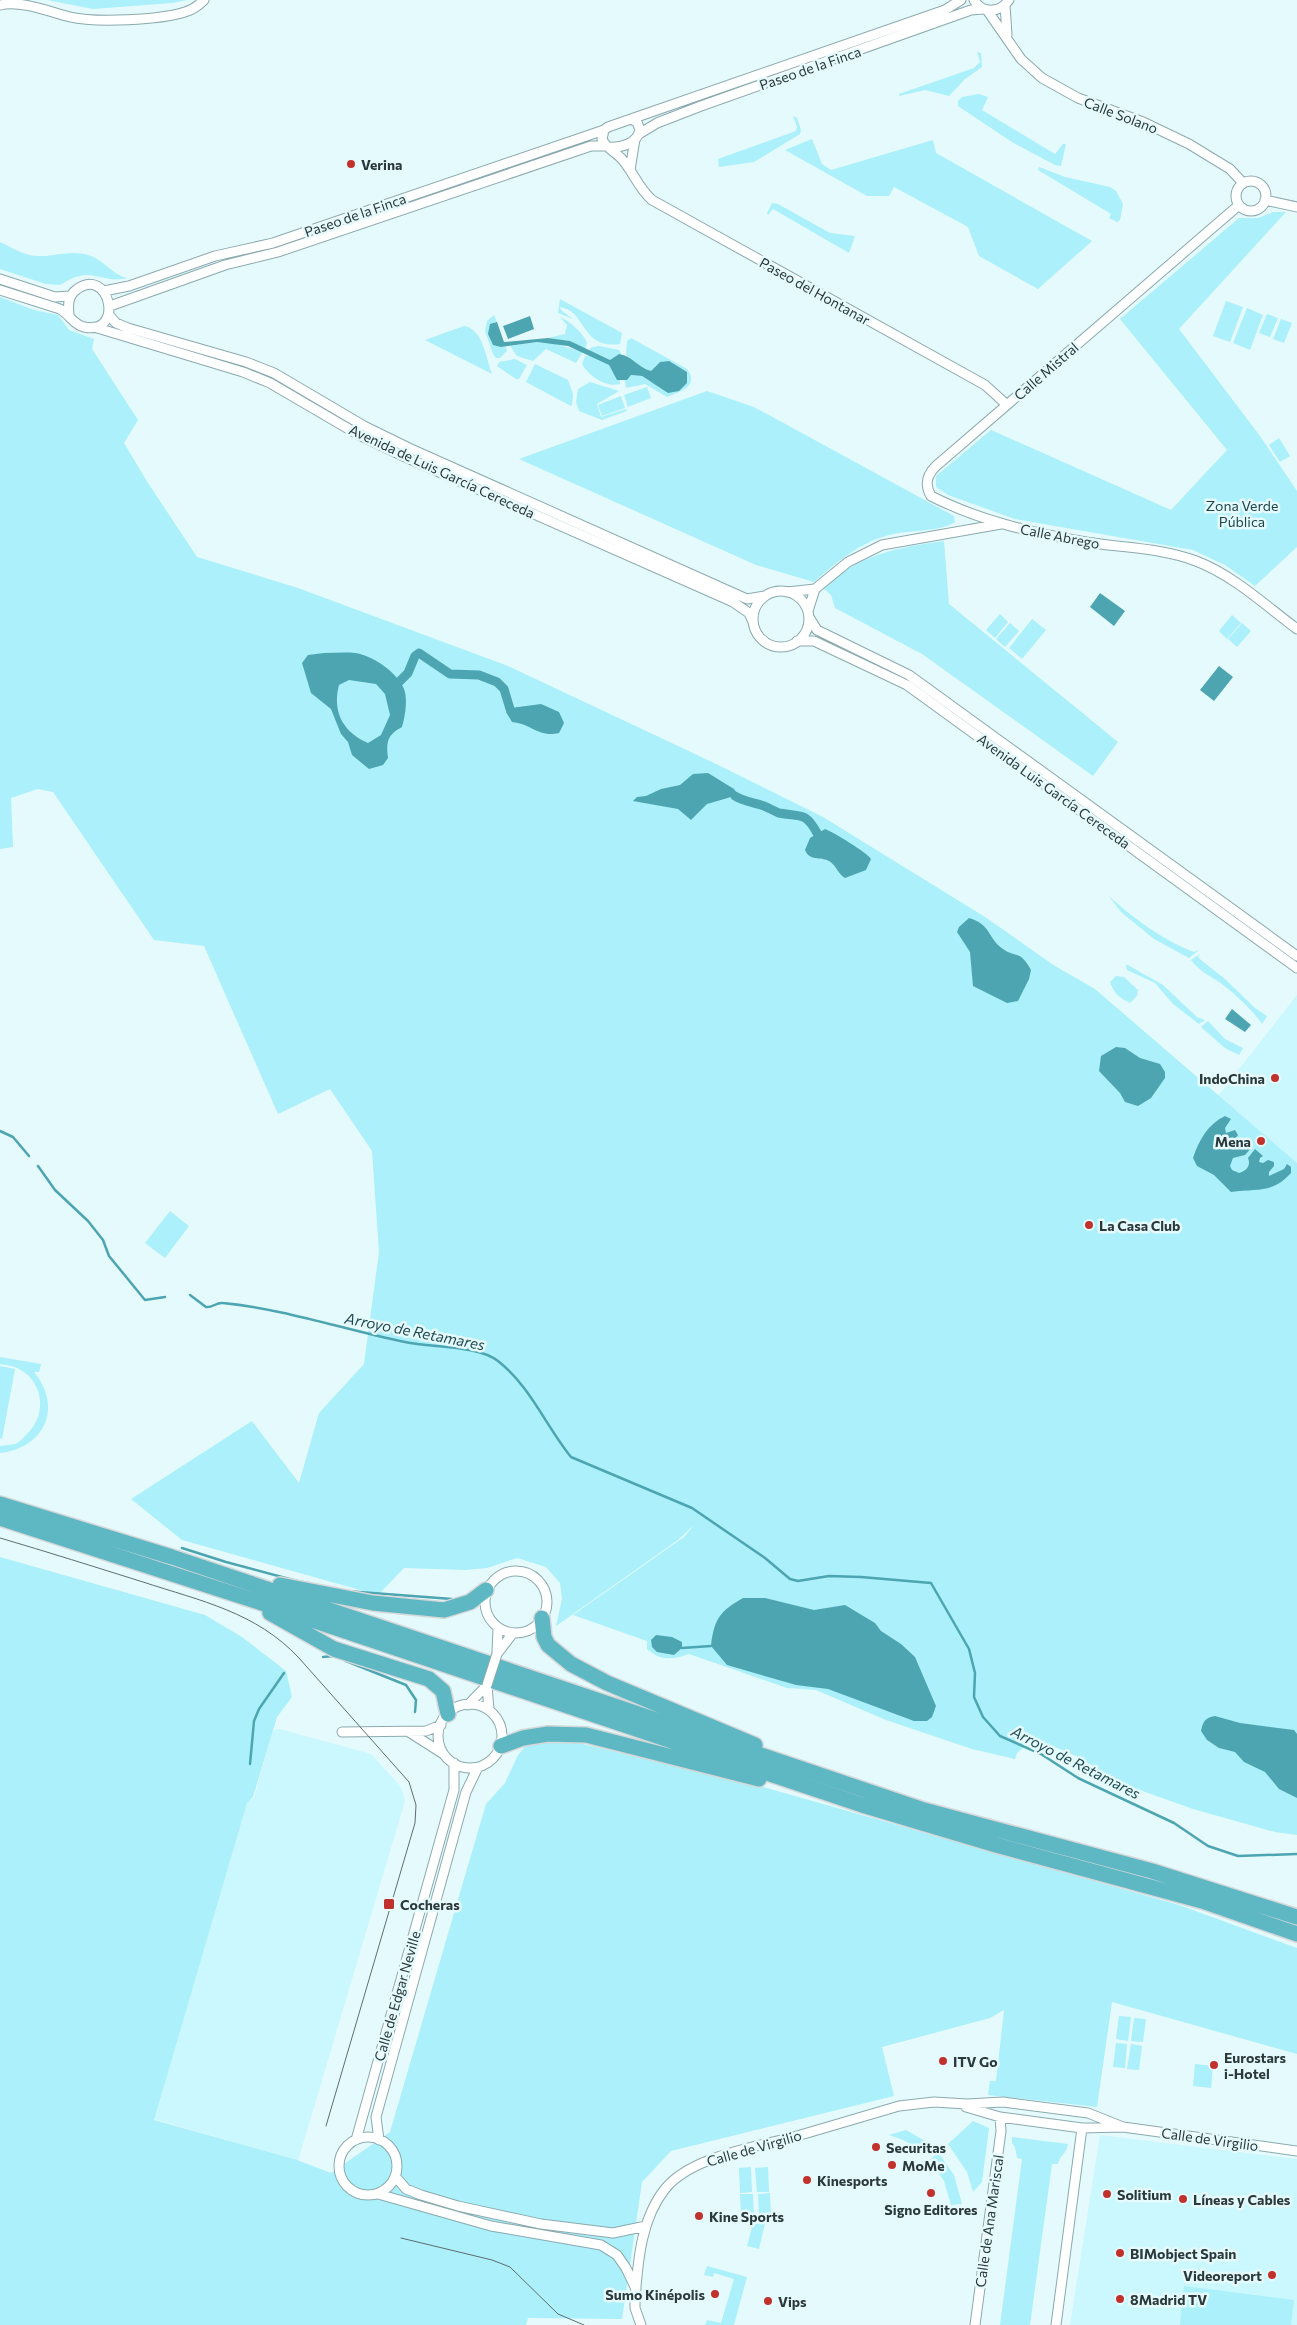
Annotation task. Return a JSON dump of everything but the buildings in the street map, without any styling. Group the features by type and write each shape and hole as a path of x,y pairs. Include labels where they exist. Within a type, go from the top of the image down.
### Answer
{"highway":[{"path":"0,1504 172,1557 768,1759 811,1779 1152,1871 1297,1917"},
{"path":"0,1518 811,1779 987,1842 1202,1901 1297,1934"},
{"path":"172,1557 308,1592 391,1606 449,1609 470,1602 486,1590"},
{"path":"226,1592 334,1648 429,1678 443,1691 444,1719"},
{"path":"542,1618 544,1637 548,1645 562,1659 581,1671 811,1779"},
{"path":"501,1746 523,1738 548,1734 586,1735 795,1790 811,1779"}],"street":[{"path":"0,5 12,2 72,17 104,20 171,15 186,12 204,0"},
{"name":"Paseo de la Finca","path":"104,291 129,286 238,249 273,242 604,130 945,10 961,0"},
{"name":"Calle Solano","path":"974,0 985,10 1021,59 1034,72 1054,86 1078,98 1174,136 1230,169 1243,183"},
{"path":"1007,38 1008,2"},
{"name":"Paseo de la Finca","path":"109,310 225,265 286,250 584,148 598,145 621,147 657,123 701,106 971,10 997,10 1008,2"},
{"path":"630,170 639,126 633,120"},
{"path":"604,130 602,139 607,146"},
{"name":"Paseo del Hontanar","path":"607,146 630,170 652,200 985,385 1007,405"},
{"path":"1254,181 1260,184 1266,194 1265,200 1257,210 1251,211 1239,205 1236,194 1243,183 1254,181"},
{"path":"1265,200 1297,207"},
{"name":"Calle Mistral","path":"1001,524 931,496 926,484 932,470 1239,205"},
{"path":"0,279 55,297 70,296"},
{"path":"86,286 96,286 104,291 109,310 102,323 94,327 83,327 74,322 69,314 70,296 77,289 86,286"},
{"path":"0,290 56,307 69,314"},
{"name":"Avenida de Luis García Cereceda","path":"109,310 116,323 128,328 246,362 274,373 364,426 409,448 747,599 765,596"},
{"name":"Avenida de Luis García Cereceda","path":"94,327 243,372 270,383 359,435 733,602 749,613 753,622"},
{"name":"Calle Abrego","path":"815,589 848,562 882,545 1001,524 1081,541 1192,559 1223,575 1297,629"},
{"path":"815,589 808,614 807,628 797,641 787,646 770,644 761,638 753,622 754,610 765,596 776,591 787,592 815,589"},
{"path":"787,592 802,601 808,614"},
{"name":"Avenida Luis García Cereceda","path":"808,614 816,630 909,675 1297,956"},
{"name":"Avenida Luis García Cereceda","path":"797,641 814,641 907,685 1297,968"},
{"path":"498,1628 513,1633 530,1630 542,1618 547,1603 545,1591 531,1575 517,1571 503,1573 494,1579 486,1590 486,1611 498,1628 498,1654"},
{"path":"342,1732 426,1731 468,1705 487,1684 498,1654 513,1633"},
{"path":"409,1732 462,1767 478,1767 492,1760 501,1746 501,1726 489,1710 487,1684"},
{"path":"468,1705 489,1710"},
{"path":"442,1752 439,1745 444,1719"},
{"name":"Calle de Edgar Neville","path":"356,2140 454,1790 454,1763"},
{"name":"Calle de Edgar Neville","path":"379,2140 376,2117 466,1792 478,1767"},
{"name":"Calle de Virgilio","path":"636,2290 646,2226 656,2203 666,2188 680,2176 710,2160 899,2106 928,2102 1003,2102 1088,2113 1123,2127"},
{"name":"Calle de Virgilio","path":"954,2103 1000,2117 1082,2128 1123,2127 1297,2150"},
{"name":"Calle de Ana Mariscal","path":"975,2325 1001,2131 1000,2117"},
{"path":"1056,2325 1082,2128"},
{"path":"378,2194 392,2183 395,2176 397,2167 392,2151 379,2140 371,2138 356,2140 343,2152 339,2168 341,2177 352,2191 360,2194 378,2194 491,2226 600,2245 617,2255 626,2268 636,2290 635,2308 641,2325"},
{"path":"395,2176 406,2188 421,2195 458,2206 541,2224 613,2233 646,2226"}],"shaded area":[{"path":"530,316 534,329 508,339 503,326"},
{"path":"497,322 504,342 548,338 570,341 610,360 619,354 624,355 651,371 660,362 669,361 687,372 687,383 679,391 668,393 642,376 631,375 627,380 617,380 609,365 568,346 537,342 501,347 493,345 488,334 490,324"},
{"path":"1100,593 1125,611 1114,626 1090,607"},
{"path":"324,653 362,654 384,666 401,683 406,698 404,718 402,727 390,736 387,748 388,758 383,765 369,769 352,755 348,742 341,734 331,709 311,693 302,663 308,655","holes":["349,680 376,684 385,694 390,715 381,735 368,743 346,727 339,712 337,695 339,685"]},
{"path":"1219,666 1233,677 1214,701 1200,690"},
{"path":"541,704 559,712 564,723 559,733 546,734 512,722 506,712 511,708"},
{"path":"708,773 734,789 738,795 707,804 691,820 678,809 633,801 637,797 680,785 693,774"},
{"path":"825,829 864,852 871,859 866,870 845,878 829,861 807,854 805,850 810,838"},
{"path":"969,918 981,924 1003,949 1021,957 1027,963 1031,970 1029,979 1018,1001 1007,1003 973,986 970,952 957,932 959,927"},
{"path":"1297,995 1297,1163 1218,1096"},
{"path":"1232,1009 1251,1025 1245,1032 1225,1019"},
{"path":"1116,1047 1125,1048 1140,1058 1160,1064 1165,1072 1165,1078 1151,1098 1138,1106 1125,1102 1120,1093 1099,1071 1101,1056"},
{"path":"1225,1116 1231,1119 1225,1128 1226,1133 1235,1130 1238,1135 1234,1141 1239,1145 1244,1140 1252,1147 1245,1155 1233,1158 1230,1166 1232,1170 1239,1173 1246,1169 1249,1165 1248,1158 1255,1149 1263,1156 1259,1162 1263,1163 1268,1160 1274,1162 1269,1176 1284,1169 1287,1164 1291,1167 1291,1173 1284,1180 1271,1187 1231,1192 1214,1175 1197,1166 1193,1158 1201,1139 1214,1123"},
{"path":"743,1598 765,1598 814,1610 845,1605 875,1623 881,1631 901,1644 915,1657 936,1706 932,1717 927,1721 914,1721 828,1689 796,1685 727,1665 711,1646 714,1629 716,1622 724,1612"},
{"path":"656,1635 672,1637 682,1642 682,1648 674,1655 657,1652 652,1647 651,1640"},
{"path":"1215,1716 1240,1723 1294,1730 1297,1734 1297,1798 1279,1789 1265,1772 1244,1762 1235,1752 1219,1748 1207,1740 1201,1731 1203,1725 1205,1720"},
{"path":"280,1729 371,1754 401,1787 405,1801 298,2161 154,2119 247,1803 254,1798 273,1730"},
{"path":"1100,2135 1297,2159 1297,2325 1070,2325"}],"green space":[{"path":"47,0 187,0 172,3 93,9"},
{"path":"977,52 981,53 982,67 965,79 949,96 925,90 899,96 899,94 974,68 980,62"},
{"path":"979,94 988,97 982,110 1055,154 1063,144 1066,144 1061,166 1055,165 1012,142 958,106 958,101 962,97"},
{"path":"793,116 797,118 801,130 800,134 754,162 719,167 718,159 796,131 797,127"},
{"path":"812,139 822,164 831,170 933,140 936,153 1092,241 1038,289 979,256 968,227 894,187 889,196 867,196 785,150"},
{"path":"1039,167 1065,177 1110,187 1116,191 1123,204 1120,220 1117,222 1109,218 1111,214 1038,170"},
{"path":"772,203 778,204 830,233 855,236 849,253 773,209 768,215 767,213"},
{"name":"Zona Verde Pública","path":"1273,212 1286,212 1179,329 1260,436 1297,491 1297,547 1255,586 1225,565 1193,550 1015,519 948,495 936,487 936,476 991,430 1171,510 1227,450 1120,319 1239,218 1258,218"},
{"path":"0,242 32,256 70,253 84,254 100,261 127,278 110,279 89,275 71,279 60,285 46,284 0,269"},
{"path":"0,297 34,310 58,315 69,330 94,339 92,349 138,420 124,443 197,557 298,588 508,666 712,762 823,817 985,917 1055,966 1095,989 1297,1163 1297,1835 1275,1832 1193,1809 1123,1784 1076,1756 1034,1738 1017,1753 1015,1759 972,1749 886,1720 816,1690 787,1688 689,1654 672,1658 657,1656 647,1649 647,1641 573,1615 684,1537 694,1525 678,1540 556,1626 562,1599 560,1583 546,1567 517,1558 487,1568 465,1570 404,1568 378,1595 182,1540 131,1499 252,1421 299,1483 319,1413 364,1364 379,1252 372,1151 330,1089 278,1114 204,946 154,940 53,792 38,789 11,798 13,847 0,849"},
{"path":"560,299 622,333 620,344 607,344 598,341 591,336 575,315 568,310 560,307 561,310 573,319 558,313"},
{"path":"1226,301 1243,307 1230,342 1213,336"},
{"path":"1247,308 1263,315 1250,350 1233,343"},
{"path":"1267,314 1278,318 1270,337 1259,333"},
{"path":"494,315 501,347 506,347 507,351 500,358 496,358 493,354 485,331 487,321"},
{"path":"560,317 580,332 587,343 585,349 570,341 548,338 565,334 567,325"},
{"path":"1281,319 1292,323 1284,343 1273,339"},
{"path":"464,326 470,328 480,338 492,374 425,340"},
{"path":"631,338 687,369 691,380 687,388 667,397 645,384 626,388 625,380 631,375 642,376 650,382 687,372 669,362 660,362 651,371 645,370 626,355 627,341"},
{"path":"537,342 552,343 583,352 576,363 546,349 533,361 517,356 510,346"},
{"path":"599,346 619,350 622,355 619,354 610,360 588,351 592,347"},
{"path":"585,356 591,356 609,365 617,379 620,380 620,384 604,383 593,377 582,364"},
{"path":"515,359 527,365 519,379 516,379 497,366 499,362"},
{"path":"535,364 568,380 573,394 571,406 526,382"},
{"path":"590,382 619,391 597,404 601,417 626,409 627,411 602,420 579,411 576,402 578,389"},
{"path":"647,387 651,398 628,407 624,395"},
{"path":"707,391 754,407 954,516 955,522 941,528 896,533 878,538 849,554 814,582 756,565 519,459"},
{"path":"621,396 625,408 602,416 598,405"},
{"path":"1279,438 1290,456 1280,462 1269,445"},
{"path":"944,541 949,604 1118,742 1093,776 922,654 835,608 831,595 824,589 836,577 850,568 879,554 911,546"},
{"path":"1000,614 1008,622 995,638 986,630"},
{"path":"1232,615 1241,623 1227,639 1219,631"},
{"path":"1032,619 1046,630 1022,659 1009,648"},
{"path":"1010,623 1019,631 1005,647 996,639"},
{"path":"1242,623 1251,631 1237,647 1228,639"},
{"path":"1109,896 1138,920 1172,942 1194,952 1200,949 1189,958 1154,939 1121,912"},
{"path":"1200,954 1198,957 1201,960 1225,979 1255,1008 1267,1016 1262,1024 1234,994 1202,971 1191,960"},
{"path":"1126,964 1163,985 1197,1017 1205,1020 1199,1024 1173,1004 1155,983 1127,970"},
{"path":"1116,976 1124,977 1138,990 1137,996 1130,1003 1120,997 1113,989 1110,982"},
{"path":"1208,1021 1225,1039 1243,1048 1239,1055 1225,1048 1201,1027"},
{"path":"170,1211 189,1226 165,1258 145,1243"},
{"path":"0,1357 41,1364 39,1372 34,1372 43,1385 48,1412 45,1424 28,1443 16,1450 0,1453 0,1446 17,1443 33,1426 38,1418 40,1399 34,1382 17,1368 0,1364"},
{"path":"0,1366 15,1369 2,1439 0,1438"},
{"path":"0,1557 205,1615 242,1637 286,1671 292,1697 277,1717 253,1797 247,1803 154,2120 297,2160 331,2173 390,2132 486,1804 505,1783 518,1755 527,1744 566,1740 763,1787 1179,1905 1297,1948 1297,2054 1112,2002 1097,2107 988,2095 990,2081 996,2081 1004,2010 990,2018 882,2047 894,2096 671,2151 642,2182 622,2319 528,2318 526,2325 0,2325"},
{"path":"1119,2016 1131,2017 1128,2041 1116,2039"},
{"path":"1134,2018 1146,2019 1143,2042 1131,2041"},
{"path":"1116,2043 1127,2044 1125,2068 1113,2067"},
{"path":"1131,2044 1142,2046 1139,2070 1127,2069"},
{"path":"1195,2064 1213,2066 1211,2088 1193,2086"},
{"path":"973,2121 989,2128 982,2182 973,2192 967,2172 948,2144"},
{"path":"906,2130 925,2141 919,2149 889,2135"},
{"path":"1012,2137 1068,2144 1058,2164 1052,2164 1030,2325 1000,2325 1022,2159 1017,2158"},
{"path":"938,2152 954,2175 962,2204 951,2205 944,2181 930,2160"},
{"path":"751,2167 752,2192 740,2193 739,2168"},
{"path":"768,2167 769,2192 757,2192 755,2168"},
{"path":"770,2193 771,2217 759,2217 758,2194"},
{"path":"740,2194 753,2194 754,2218 741,2218"},
{"path":"754,2220 765,2223 759,2249 747,2246"},
{"path":"707,2266 747,2277 734,2325 705,2325 707,2320 721,2323 734,2279 714,2273 713,2277 704,2275"},
{"path":"1184,2286 1294,2300 1291,2325 1180,2325"}],"waterway":[{"path":"399,682 408,673 415,656 419,653 450,674 479,675 497,682 504,689 510,709"},
{"path":"735,796 779,813 801,816 809,821 817,833"},
{"name":"Arroyo de Retamares","path":"0,1131 13,1137 29,1156"},
{"name":"Arroyo de Retamares","path":"38,1166 55,1190 88,1221 103,1240 109,1256 145,1300 165,1297"},
{"name":"Arroyo de Retamares","path":"190,1295 206,1307 221,1303 246,1306 405,1342 466,1350 489,1356 509,1371 529,1394 571,1457 692,1508 765,1558 790,1579 798,1581 829,1576 931,1583 969,1649 975,1673 974,1697 983,1717 1000,1736 1041,1754 1078,1778 1174,1823 1208,1846 1238,1856 1297,1854"},
{"path":"182,1548 297,1581"},
{"path":"346,1591 452,1599"},
{"path":"682,1648 711,1646"},
{"path":"323,1657 333,1656"},
{"path":"346,1661 406,1685 416,1700 415,1712"},
{"path":"250,1764 254,1721 259,1709 284,1673"}],"tram line":[{"path":"0,1538 207,1602 265,1629 299,1658 409,1782 416,1805 415,1823 326,2126"},
{"path":"401,2238 492,2260 510,2267 558,2314 584,2325"}],"place":[{"name":"Verina","path":"351,164"},
{"name":"IndoChina","path":"1275,1078"},
{"name":"Mena","path":"1261,1141"},
{"name":"La Casa Club","path":"1089,1225"},
{"name":"Cocheras","path":"389,1904"},
{"name":"ITV Go","path":"943,2061"},
{"name":"Eurostars i-Hotel","path":"1214,2065"},
{"name":"Securitas","path":"876,2147"},
{"name":"MoMe","path":"892,2165"},
{"name":"Kinesports","path":"807,2180"},
{"name":"Signo Editores","path":"931,2193"},
{"name":"Solitium","path":"1107,2194"},
{"name":"Líneas y Cables","path":"1183,2199"},
{"name":"Kine Sports","path":"699,2216"},
{"name":"BIMobject Spain","path":"1120,2253"},
{"name":"Videoreport","path":"1272,2275"},
{"name":"Sumo Kinépolis","path":"715,2294"},
{"name":"8Madrid TV","path":"1120,2299"},
{"name":"Vips","path":"768,2301"}]}
